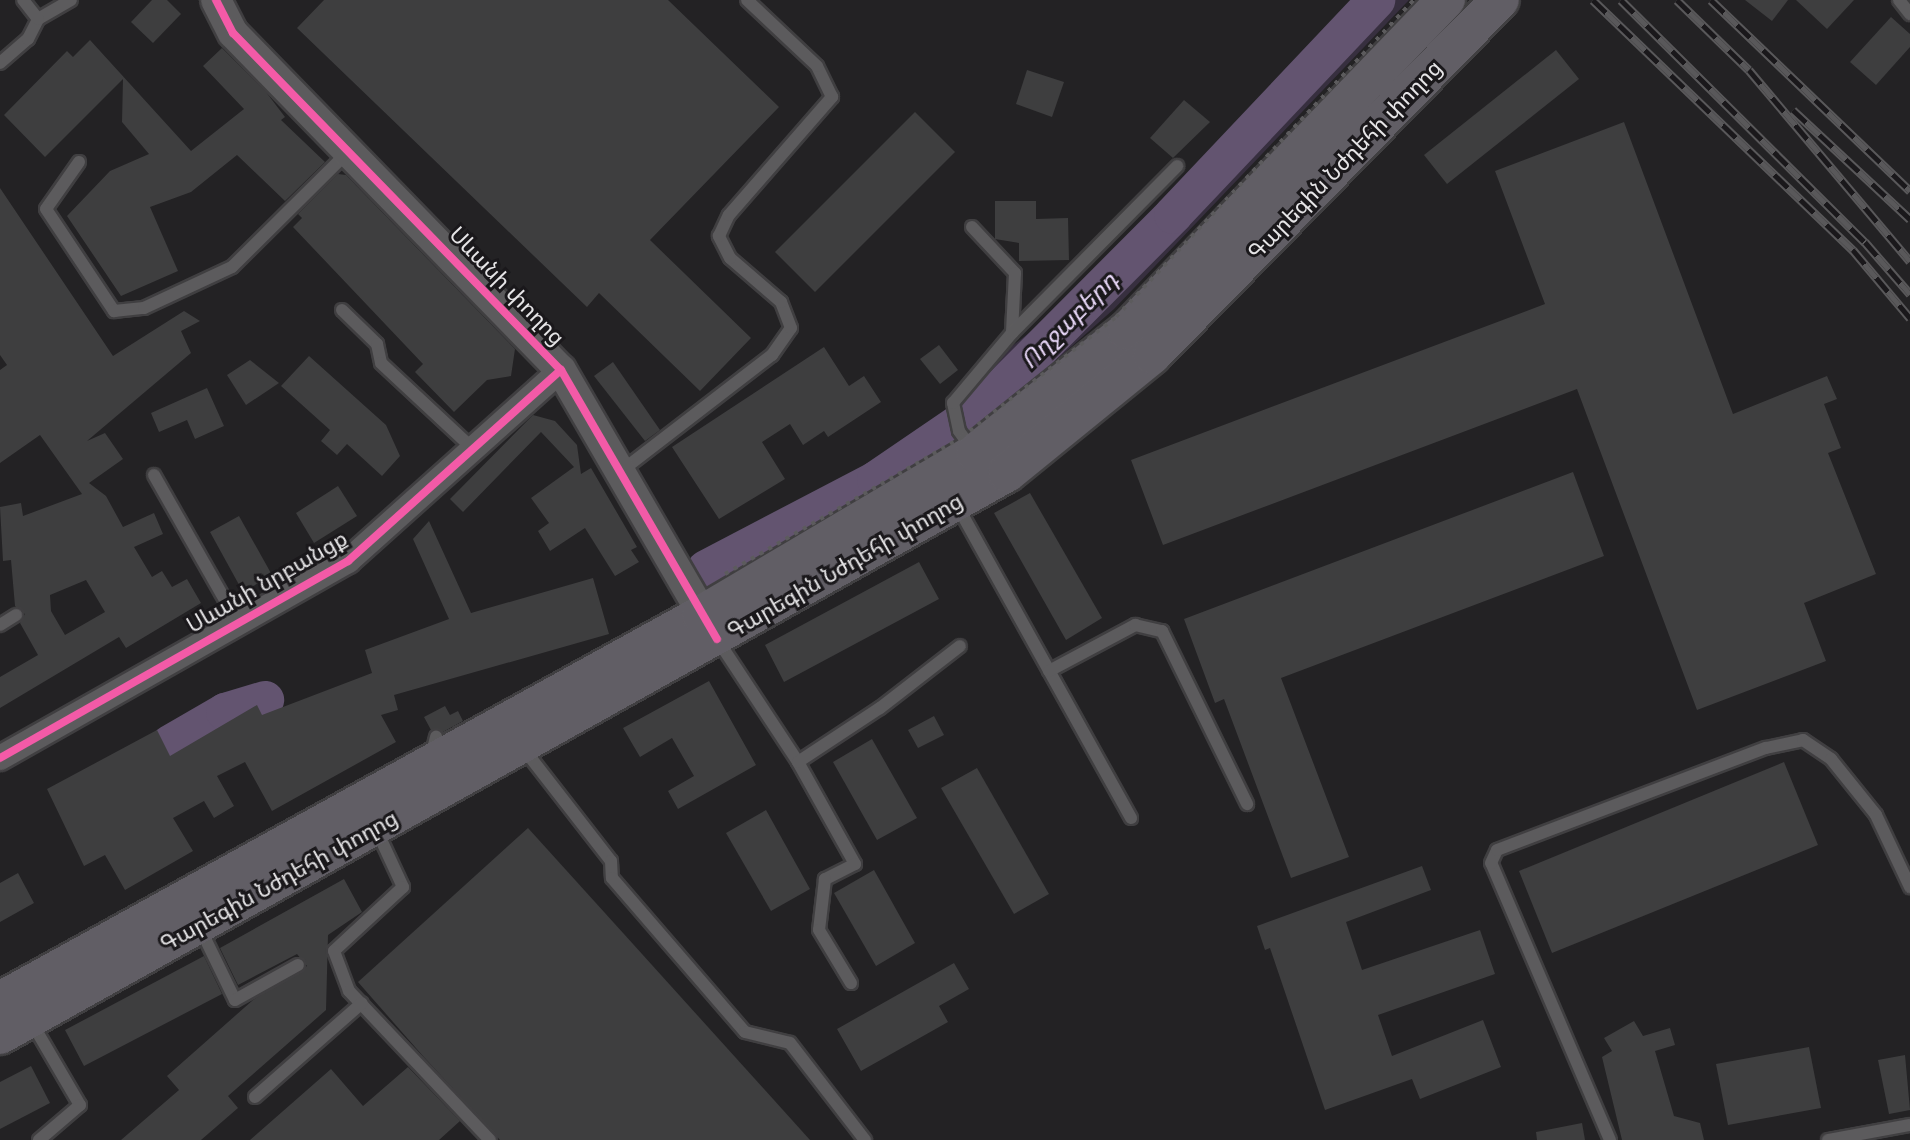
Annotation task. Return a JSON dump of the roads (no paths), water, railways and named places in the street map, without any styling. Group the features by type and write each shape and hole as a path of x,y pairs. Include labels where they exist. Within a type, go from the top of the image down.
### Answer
{"main road":[{"name":"Գարեգին Նժդեհի փողոց","path":"948,490 965,440 1140,343 1446,0"},
{"name":"Գարեգին Նժդեհի փողոց","path":"10,1018 433,751 494,733 709,627 948,490 1007,473 1500,0"},
{"name":"Գարեգին Նժդեհի փողոց","path":"10,1018 199,925 375,828 494,733"}],"street":[{"name":"Սևանի փողոց","path":"216,0 233,33 351,149 561,370 617,474 709,627"},
{"name":"Սևանի նրբանցք","path":"0,758 237,621 348,561 471,447 561,370"}],"lane":[{"path":"23,0 38,19"},
{"path":"0,63 28,39 38,19 71,0"},
{"path":"617,474 772,355 791,328 781,302 730,258 719,236 729,215 832,97 817,66 747,0"},
{"path":"1899,0 1910,14"},
{"path":"79,162 46,209 114,311 144,308 232,267 351,149"},
{"path":"965,440 953,403 1012,333 1177,166"},
{"path":"972,227 1015,273 1012,333"},
{"path":"342,310 377,344 381,363 471,447"},
{"path":"154,475 237,621"},
{"path":"948,490 1131,818"},
{"path":"0,625 16,615"},
{"path":"1049,671 1135,625 1162,631 1247,804"},
{"name":"Սևանի փողոց","path":"709,627 798,762 855,864 825,879 819,930 851,983"},
{"path":"798,762 880,708 960,646"},
{"path":"494,733 611,861 612,878 745,1032 790,1043 865,1140"},
{"path":"1610,1140 1491,863 1497,850 1766,748 1803,740 1831,759 1876,815 1910,887"},
{"path":"375,828 403,887 334,951 349,991 490,1140"},
{"path":"199,925 235,1000 298,965"},
{"path":"255,1097 362,1003"},
{"path":"10,1018 80,1105 39,1140"},
{"path":"1828,1140 1910,1125"}],"waterway":[{"name":"Ողջաբերդ","path":"706,569 876,480 980,409 1173,215 1376,0"},
{"name":"Ողջաբերդ","path":"170,744 225,712 265,700"}],"railway":[{"path":"1593,0 1853,250 1910,318"},
{"path":"1621,0 1865,242 1910,294"},
{"path":"1677,0 1749,70 1910,261"},
{"path":"1711,0 1910,191"},
{"path":"1793,110 1910,219"}]}
